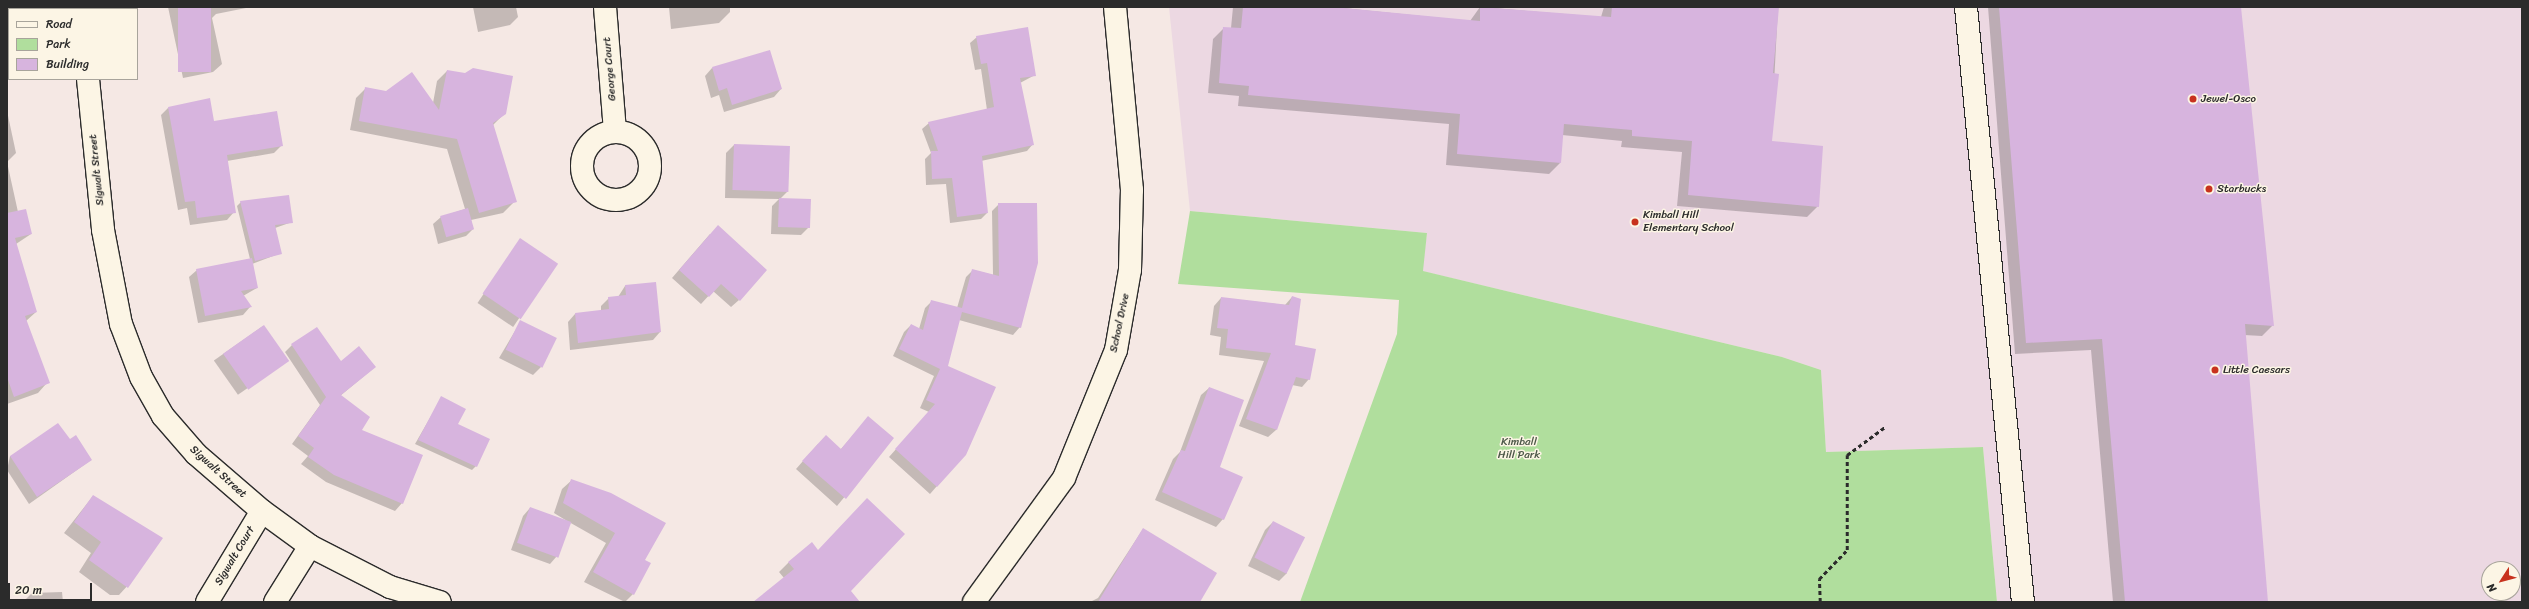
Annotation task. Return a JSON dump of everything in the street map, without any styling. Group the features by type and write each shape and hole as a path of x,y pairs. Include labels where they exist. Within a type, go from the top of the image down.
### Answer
{"street":[{"name":"George Court","path":"606,7 615,131"},
{"name":"School Drive","path":"974,602 1064,478 1116,350 1130,270 1132,190 1115,7"},
{"path":"1966,7 2023,602"},
{"name":"Sigwalt Street","path":"88,80 104,230 121,324 141,377 162,416 196,454 262,511 310,546 390,587 440,602"},
{"name":"Sigwalt Court","path":"207,602 262,511"},
{"path":"275,602 310,546"}],"path":[{"path":"1820,602 1819,579 1847,550 1847,455 1885,427"}],"shaded area":[{"path":"1169,7 2522,7 2522,602 1997,602 1983,447 1826,452 1821,370 1782,357 1422,271 1427,233 1190,211"}],"green space":[{"name":"Kimball Hill Park","path":"1190,211 1427,233 1423,271 1782,357 1821,370 1826,452 1983,447 1997,602 1300,602 1397,334 1399,300 1178,284"}],"building":[{"path":"178,7 211,7 211,72 178,72"},
{"path":"1243,7 1333,7 1480,21 1480,7 1611,17 1612,7 1779,7 1773,73 1779,74 1772,141 1823,146 1819,207 1688,195 1692,141 1632,136 1632,130 1564,124 1561,163 1457,154 1460,114 1248,95 1249,86 1219,83 1223,27 1241,28"},
{"path":"1999,7 2241,7 2274,326 2245,324 2268,602 2125,602 2102,339 2026,343"},
{"path":"1028,27 1036,76 1020,78 1034,145 982,156 988,213 957,217 952,178 932,179 931,151 938,151 928,122 994,107 987,63 981,64 976,36"},
{"path":"770,50 782,89 732,105 727,88 719,91 712,67"},
{"path":"473,68 513,76 506,114 493,123 517,202 479,213 457,139 359,121 365,87 386,91 412,72 439,110 447,70 465,73"},
{"path":"210,98 214,121 277,111 283,146 227,155 236,213 197,218 195,201 185,202 168,107"},
{"path":"734,144 790,146 788,192 732,190"},
{"path":"289,195 293,223 275,225 282,254 255,261 240,201"},
{"path":"779,198 811,199 810,228 778,227"},
{"path":"998,203 1037,203 1038,263 1021,328 962,312 948,366 996,387 966,455 937,487 895,449 935,404 926,400 940,369 899,349 911,324 923,330 931,300 962,308 972,269 999,276"},
{"path":"468,208 474,229 446,237 440,216"},
{"path":"26,209 32,234 15,238 37,312 25,316 50,383 14,397 7,377 7,213"},
{"path":"718,225 767,270 740,301 721,284 709,297 679,270"},
{"path":"520,238 558,264 521,319 483,294"},
{"path":"252,258 258,288 241,291 252,307 205,316 196,269"},
{"path":"656,282 661,332 578,343 575,313 609,309 608,297 626,295 625,285"},
{"path":"1292,296 1301,299 1295,345 1316,349 1310,380 1296,377 1277,430 1246,419 1271,353 1226,348 1228,329 1217,328 1221,297 1289,305"},
{"path":"520,320 557,338 542,368 506,350"},
{"path":"264,325 289,361 248,390 223,354"},
{"path":"317,327 341,361 359,346 376,367 341,395 370,417 362,430 423,455 403,504 334,475 308,457 314,448 298,436 326,397 291,344"},
{"path":"1209,387 1244,400 1220,467 1243,477 1224,520 1162,492 1181,450 1185,451"},
{"path":"441,396 466,409 458,424 490,439 477,467 418,440"},
{"path":"868,416 894,438 846,499 802,461 826,435 841,449"},
{"path":"58,423 70,439 76,435 92,460 37,497 10,456"},
{"path":"571,479 611,493 666,523 645,560 651,563 634,595 593,572 615,533 563,503"},
{"path":"93,495 163,538 128,588 89,560 101,542 74,522"},
{"path":"867,498 905,534 851,591 860,602 753,602 794,569 788,562 812,542 818,550"},
{"path":"530,507 571,522 558,558 517,543"},
{"path":"1273,521 1305,537 1286,574 1254,558"},
{"path":"1143,528 1217,573 1200,602 1098,602"}],"place":[{"name":"Jewel-Osco","path":"2193,99"},
{"name":"Starbucks","path":"2209,189"},
{"name":"Kimball Hill Elementary School","path":"1635,222"},
{"name":"Little Caesars","path":"2215,370"}]}
